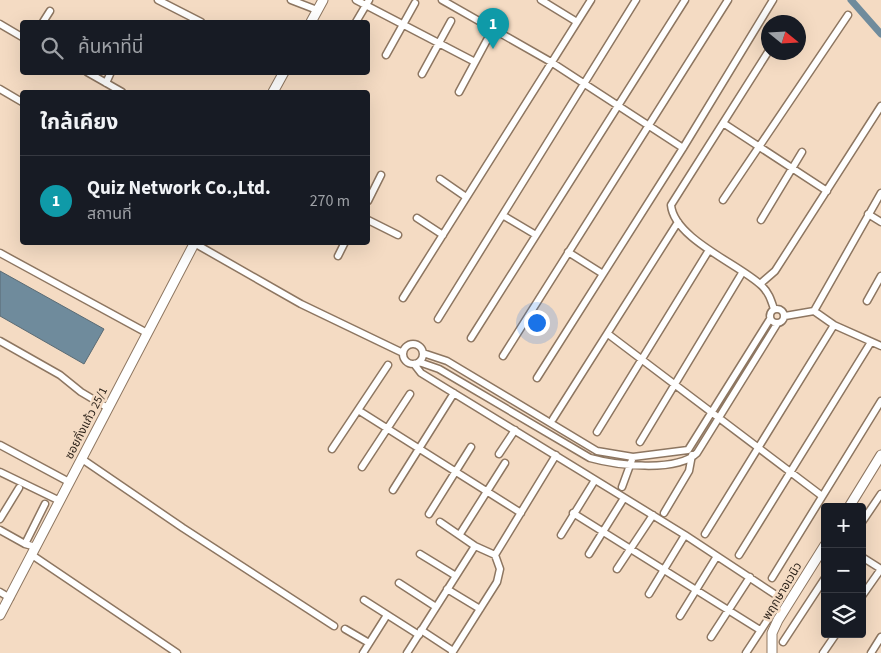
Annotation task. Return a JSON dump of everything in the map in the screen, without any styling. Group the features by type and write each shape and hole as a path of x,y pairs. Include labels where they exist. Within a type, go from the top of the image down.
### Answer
{"street":[{"path":"158,0 197,20"},
{"path":"291,0 317,10"},
{"path":"312,20 323,0"},
{"path":"356,0 368,2 402,23 475,62"},
{"path":"442,0 551,62 683,148"},
{"path":"541,0 577,22"},
{"path":"403,298 591,0"},
{"path":"438,319 504,216 636,0"},
{"path":"472,338 685,0"},
{"path":"503,356 728,0"},
{"path":"537,378 683,148 773,0"},
{"path":"357,20 368,2"},
{"path":"386,56 402,23 415,2"},
{"path":"44,20 50,11"},
{"path":"723,200 848,15"},
{"path":"422,74 451,21"},
{"path":"0,24 20,36"},
{"path":"459,92 487,40"},
{"path":"763,60 672,206 678,222 709,250 760,284 769,294 774,310"},
{"path":"92,75 118,90"},
{"path":"106,83 110,75"},
{"path":"274,90 282,75"},
{"path":"0,89 20,101"},
{"path":"760,284 775,271 881,106"},
{"path":"723,123 827,191"},
{"path":"761,220 802,152"},
{"path":"370,197 381,175"},
{"path":"440,179 466,197"},
{"path":"814,311 881,193"},
{"path":"868,214 881,222"},
{"path":"504,216 536,235"},
{"path":"418,218 442,235"},
{"path":"370,221 398,235"},
{"path":"553,419 678,222"},
{"name":"ซอยกิ่งแก้ว 25/1","path":"1,610 10,598 193,245"},
{"path":"198,245 301,304 393,350 403,353"},
{"path":"338,256 344,245"},
{"path":"597,432 709,250"},
{"path":"568,252 603,274"},
{"path":"0,253 147,333"},
{"path":"640,442 742,273"},
{"path":"867,301 881,276"},
{"path":"688,450 770,319 770,314 774,310 782,310 785,316"},
{"path":"785,316 814,311 834,325 881,346"},
{"path":"664,513 689,471 693,457 720,418 777,324 782,322 785,316"},
{"path":"770,319 777,324"},
{"path":"705,534 834,325"},
{"path":"608,334 822,496"},
{"path":"0,341 60,375 81,392 108,408"},
{"path":"739,555 871,342"},
{"path":"688,450 633,457 596,451 463,370 447,361 423,353 420,346 413,343 406,345 403,353 406,362 439,369 590,458 614,465 631,467 685,460 693,457"},
{"path":"417,363 423,353"},
{"path":"417,363 421,372 454,394 685,535 779,597 780,601 746,653"},
{"path":"332,449 388,365"},
{"path":"457,380 463,370"},
{"path":"362,467 410,394"},
{"path":"393,490 454,394"},
{"path":"772,578 881,401"},
{"path":"358,410 521,513"},
{"path":"537,428 542,419"},
{"path":"499,454 515,430"},
{"path":"0,445 69,482"},
{"path":"429,514 471,447"},
{"path":"688,450 693,457"},
{"path":"495,555 556,455"},
{"path":"851,503 881,455"},
{"path":"622,487 631,467 633,457"},
{"path":"82,459 183,528 334,626"},
{"path":"460,534 505,462"},
{"path":"0,472 60,501"},
{"path":"561,535 595,480"},
{"path":"0,519 19,488"},
{"path":"866,516 881,494"},
{"path":"589,554 624,498"},
{"path":"25,544 45,504"},
{"path":"573,513 760,630"},
{"path":"618,569 654,516"},
{"path":"364,600 452,652 480,609 499,576 500,569 495,555 474,546 460,534 440,522"},
{"path":"0,530 25,544 177,653"},
{"path":"648,594 685,535"},
{"path":"407,653 474,546"},
{"name":"พฤกษาอเวนิว","path":"772,653 772,633 778,620 824,548"},
{"path":"420,554 456,576"},
{"path":"680,616 717,556"},
{"path":"864,593 881,569 866,560"},
{"path":"711,637 750,577"},
{"path":"399,583 436,607"},
{"path":"783,642 821,584"},
{"path":"447,589 480,609"},
{"path":"0,592 10,598"},
{"path":"366,652 387,614"},
{"path":"345,629 369,644"},
{"path":"870,653 881,637"},
{"path":"823,653 833,638"}],"water":[{"path":"0,271 104,329 84,364 0,316"}],"waterway":[{"path":"851,0 881,34"}],"place":[{"name":"Quiz Network Co.,Ltd.","path":"493,49"}]}
